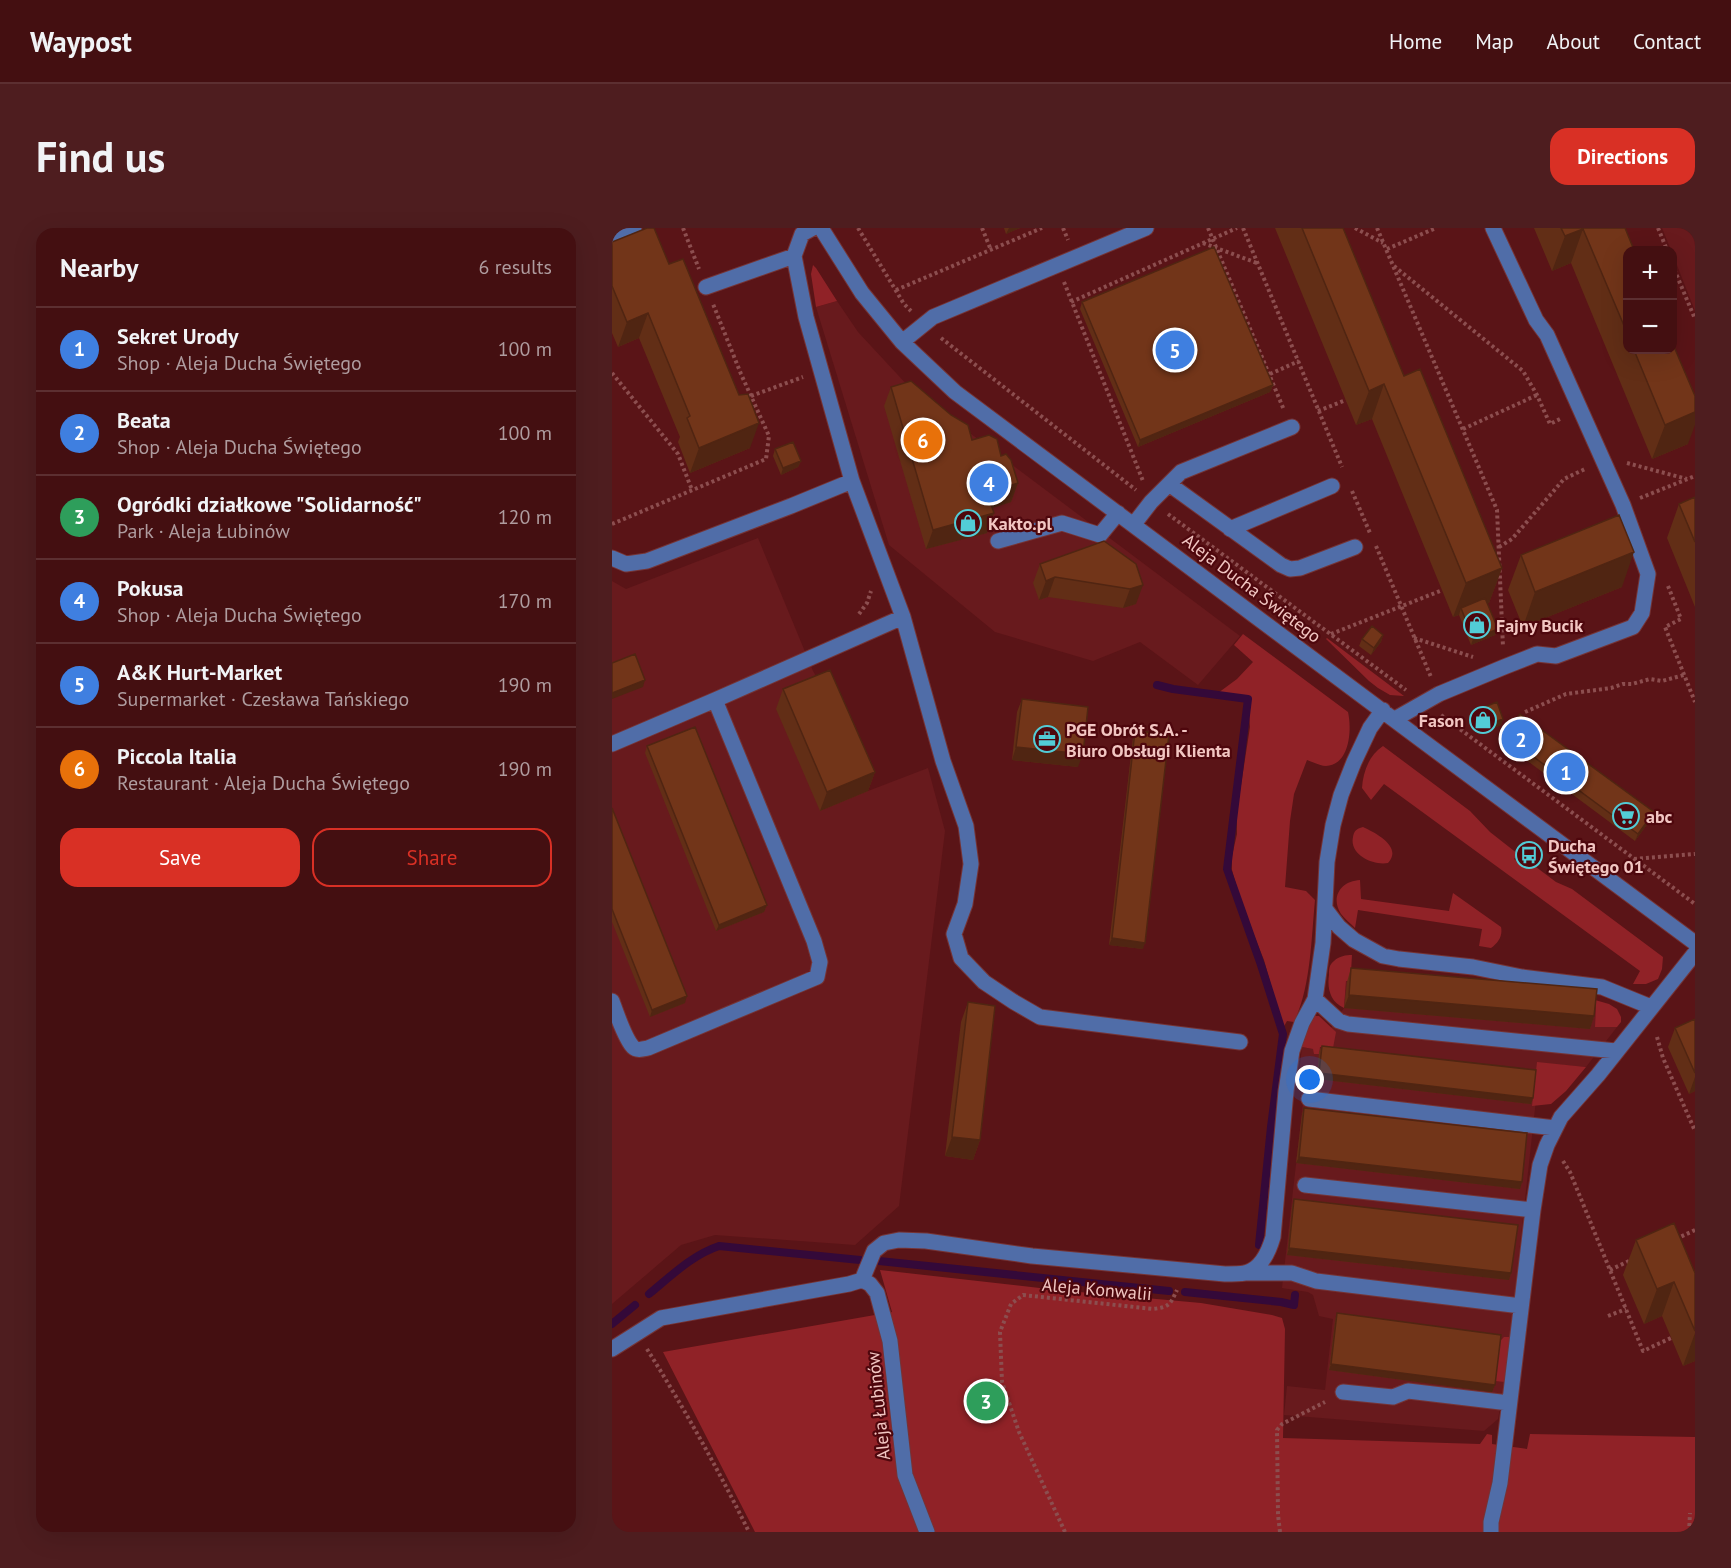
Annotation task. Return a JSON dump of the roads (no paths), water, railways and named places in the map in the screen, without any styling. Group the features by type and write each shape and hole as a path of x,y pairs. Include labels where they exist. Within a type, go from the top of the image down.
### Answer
{"street":[{"path":"813,228 802,234 794,256 806,317 852,481 903,617 943,761 966,826 971,864 965,904 954,934 961,958 984,982 1040,1017 1240,1042"},
{"name":"Aleja Ducha Świętego","path":"822,228 862,293 902,342 955,392 1695,943"},
{"path":"902,342 933,317 1146,228"},
{"path":"1246,1273 1261,1262 1269,1250 1273,1237 1286,1091 1292,1050 1302,1023 1315,999 1323,943 1327,862 1333,825 1341,795 1370,728 1389,715 1537,654 1556,656 1633,627 1642,613 1648,574 1623,505 1547,336 1536,321 1492,228"},
{"path":"612,239 634,230"},
{"path":"706,287 794,256"},
{"path":"1134,524 1151,502 1181,472 1292,427"},
{"path":"612,558 626,564 647,561 852,481"},
{"path":"1169,484 1281,565 1290,569 1300,568 1355,547"},
{"path":"1230,529 1332,486"},
{"path":"998,541 1062,523 1100,535 1118,513"},
{"path":"612,744 903,617"},
{"path":"612,1001 633,1047 648,1048 817,977 820,962 814,941 715,700"},
{"path":"1326,910 1339,927 1354,940 1383,956 1602,987 1651,1007"},
{"path":"1491,1532 1491,1522 1500,1483 1533,1210 1540,1165 1547,1145 1562,1117 1695,953"},
{"path":"1315,999 1340,1021 1348,1024 1616,1051"},
{"path":"1309,1099 1555,1128"},
{"path":"1305,1185 1533,1210"},
{"path":"612,1349 661,1318 862,1280 874,1251 884,1243 899,1240 926,1241 1032,1256 1225,1274 1292,1273 1316,1281 1521,1306"},
{"name":"Aleja Łubinów","path":"862,1280 870,1284 877,1293 890,1341 905,1476 927,1532"},
{"path":"1343,1392 1392,1396 1408,1391 1509,1403"}],"waterway":[{"path":"1157,685 1248,699 1227,869 1283,1034 1259,1245"},
{"path":"649,1294 691,1260 719,1246 860,1260"},
{"path":"879,1261 1169,1291"},
{"path":"1185,1292 1294,1305 1295,1295"},
{"path":"612,1324 635,1305"}],"place":[{"name":"A&K Hurt-Market","path":"1175,350"},
{"name":"Piccola Italia","path":"923,440"},
{"name":"Pokusa","path":"989,483"},
{"name":"Kakto.pl","path":"968,523"},
{"name":"Fajny Bucik","path":"1477,625"},
{"name":"Fason","path":"1483,720"},
{"name":"PGE Obrót S.A. - Biuro Obsługi Klienta","path":"1047,739"},
{"name":"Beata","path":"1521,739"},
{"name":"Sekret Urody","path":"1566,772"},
{"name":"abc","path":"1626,816"},
{"name":"Ducha Świętego 01","path":"1529,855"},
{"name":"Ogródki działkowe \"Solidarność\"","path":"986,1401"}]}
